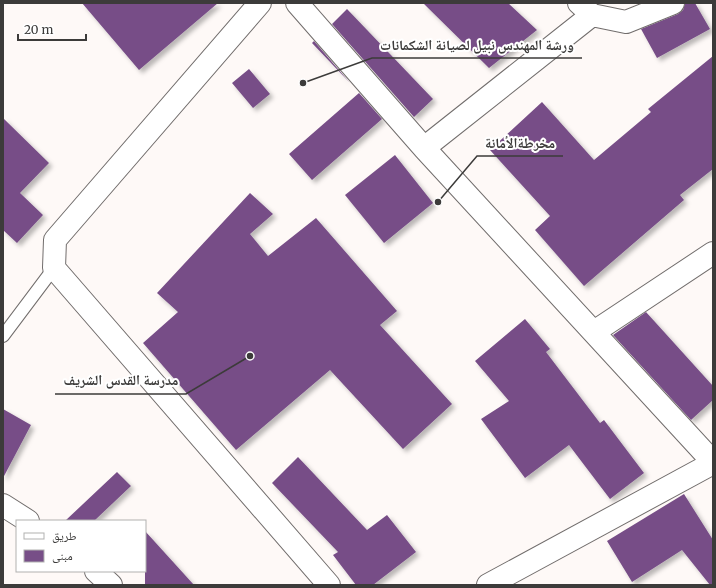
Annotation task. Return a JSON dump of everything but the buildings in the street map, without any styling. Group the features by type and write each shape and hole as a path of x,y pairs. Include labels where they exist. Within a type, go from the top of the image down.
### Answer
{"street":[{"path":"260,3 55,240 54,268 329,585"},
{"path":"297,3 424,148 713,462 488,585"},
{"path":"424,148 586,9 626,22 673,3"},
{"path":"594,332 713,253"},
{"path":"3,505 26,520"},
{"path":"97,572 111,585"}],"lane":[{"path":"3,336 54,268"}],"place":[{"name":"ورشة المهندس نبيل لصيانة الشكمانات","path":"303,83"},
{"name":"مخرطةالأمانة","path":"438,202"},
{"name":"مدرسة القدس الشريف","path":"250,356"}]}
